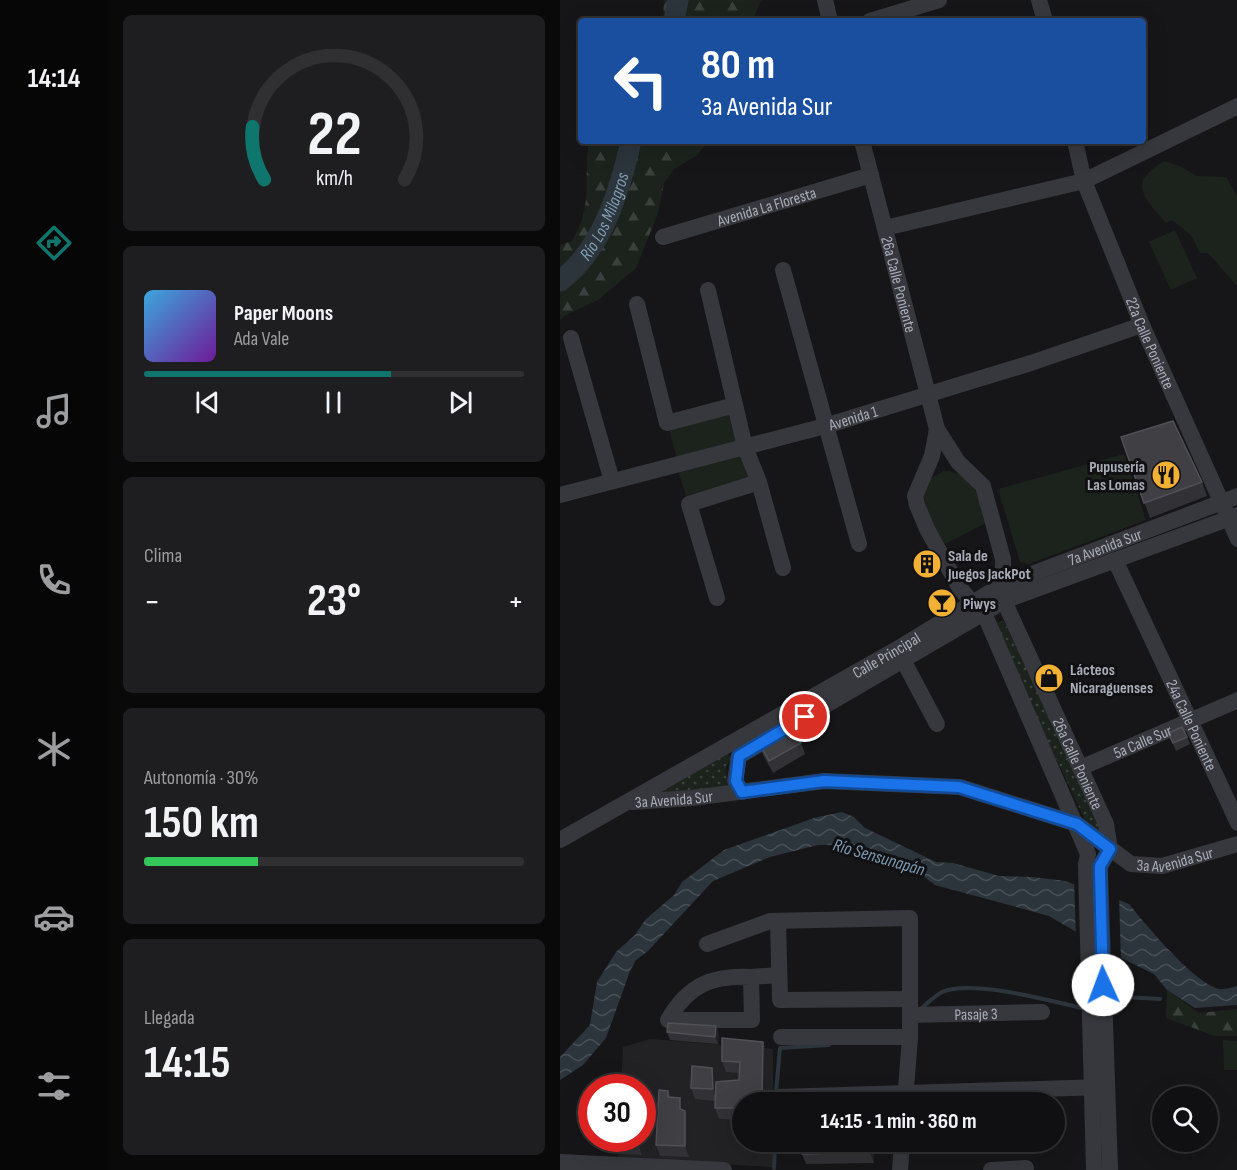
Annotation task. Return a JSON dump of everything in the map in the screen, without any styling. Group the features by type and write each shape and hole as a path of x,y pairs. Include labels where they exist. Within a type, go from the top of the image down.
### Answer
{"street":[{"path":"825,0 829,18"},
{"path":"880,18 939,0"},
{"path":"1039,0 1044,18"},
{"path":"885,228 1084,181 1238,106"},
{"name":"26a Calle Poniente","path":"863,144 937,429 958,462 983,486 1003,559 1002,594 1106,824 1110,849"},
{"name":"22a Calle Poniente","path":"1076,144 1084,181 1142,325 1221,503 1233,517 1238,539"},
{"name":"Avenida La Floresta","path":"663,237 870,175"},
{"path":"783,270 859,544"},
{"path":"708,290 745,447 759,482 783,568"},
{"path":"637,304 667,423 735,405"},
{"name":"Avenida 1","path":"560,495 825,426 1031,363 1142,325"},
{"path":"571,338 612,481"},
{"name":"26a Calle Poniente","path":"937,429 932,456 915,496 920,515 959,587 978,609"},
{"path":"922,478 939,464 958,462"},
{"path":"717,598 689,504 759,482"},
{"name":"7a Avenida Sur","path":"978,609 1002,594 1238,496"},
{"name":"7a Avenida Sur","path":"1002,594 1115,560 1233,517"},
{"name":"24a Calle Poniente","path":"1115,560 1188,721 1238,823"},
{"path":"978,609 1077,824 1091,864 1100,1087 1110,1170"},
{"name":"Calle Principal","path":"739,756 902,660 978,609"},
{"name":"Calle Principal","path":"560,840 724,747 978,609"},
{"path":"902,660 937,724"},
{"name":"5a Calle Sur","path":"1080,768 1238,700"},
{"path":"724,747 739,756 736,781 742,792"},
{"name":"3a Avenida Sur","path":"627,802 742,792 824,781 959,787 1077,824 1131,864 1152,866 1168,864 1238,844"},
{"path":"1091,864 1100,866 1110,849"},
{"path":"707,944 770,921 910,918 910,1037 906,1092"},
{"path":"751,977 752,1020 668,1020 677,1003 700,985 724,976 779,975 778,921"},
{"name":"Pasaje 3","path":"779,975 780,1000 1042,1012"},
{"path":"781,1037 910,1037"},
{"path":"1019,1092 1100,1087"},
{"path":"1094,1170 1100,1087"},
{"path":"900,1170 901,1152"},
{"path":"560,1162 724,1170"},
{"path":"991,1170 1026,1168"}],"shaded area":[{"path":"650,1039 773,1049 773,1092 732,1092 732,1152 773,1152 772,1167 618,1158 618,1152 656,1152 656,1074 622,1074 623,1047"}],"green space":[{"path":"664,0 761,0 753,18 663,18"},
{"path":"589,144 706,144 696,156 674,169 664,183 658,213 636,268 598,300 564,316 560,321 560,245 572,241 583,215"},
{"path":"1164,161 1182,167 1197,176 1226,177 1237,196 1237,286 1208,253 1200,253 1191,235 1172,220 1166,223 1144,195 1142,183 1145,177"},
{"path":"1175,230 1197,278 1171,290 1149,242"},
{"path":"735,405 743,439 677,458 667,423"},
{"path":"745,447 757,475 686,496 676,465"},
{"path":"1124,454 1146,520 1029,564 1020,562 998,489"},
{"path":"943,471 961,475 968,481 978,495 988,522 945,544 933,526 922,494 930,479"},
{"path":"1004,621 1100,824 1100,833 1090,830 995,631 996,623"},
{"path":"722,751 733,757 726,766 727,787 662,798 659,790"},
{"path":"1167,990 1199,1013 1237,1009 1237,1036 1215,1036 1166,1018"},
{"path":"1223,1040 1237,1041 1237,1070 1224,1070"}],"water":[{"name":"Río Sensunapán","path":"842,812 854,817 865,828 936,862 953,863 999,876 1066,881 1114,902 1119,900 1129,904 1171,952 1196,976 1219,989 1237,986 1237,1005 1195,1008 1167,990 1154,974 1119,957 1049,916 935,885 922,875 869,860 838,845 818,845 770,857 713,881 648,951 636,960 606,1038 583,1065 560,1080 560,1057 590,1025 597,982 616,952 635,935 645,920 674,895 682,882 724,850 814,818"}],"pier":[{"path":"1074,881 1114,899 1119,897 1121,961 1076,937"}],"building":[{"name":"Pupusería Las Lomas","path":"1173,421 1202,482 1144,503 1121,437"},
{"path":"791,725 801,743 769,761 759,743"},
{"path":"1182,727 1187,737 1173,743 1168,733"},
{"path":"668,1023 716,1026 715,1037 667,1032"},
{"path":"722,1038 763,1042 762,1092 732,1092 732,1108 715,1108 716,1082 739,1080 740,1062 722,1061"},
{"path":"692,1066 712,1068 713,1089 691,1088"},
{"path":"659,1090 668,1091 668,1097 680,1098 680,1109 685,1111 685,1146 656,1145"},
{"path":"802,1152 870,1152 802,1154"}],"waterway":[{"name":"Río Los Milagros","path":"675,18 678,0"},
{"name":"Río Los Milagros","path":"560,281 575,268 598,236 615,199 630,144"},
{"path":"920,1010 942,992 972,988 1032,996 1082,1008"},
{"path":"1115,999 1124,997 1160,999"},
{"path":"776,1092 780,1048 829,1045"},
{"path":"774,1168 775,1152"}],"place":[{"name":"Pupusería Las Lomas","path":"1166,475"},
{"name":"Sala de Juegos JackPot","path":"927,564"},
{"name":"Piwys","path":"942,603"},
{"name":"Lácteos Nicaraguenses","path":"1049,678"}],"route":[{"path":"805,717 739,756 736,773 737,788 742,792 824,781 959,787 1077,824 1110,849 1100,866 1103,985"}]}
